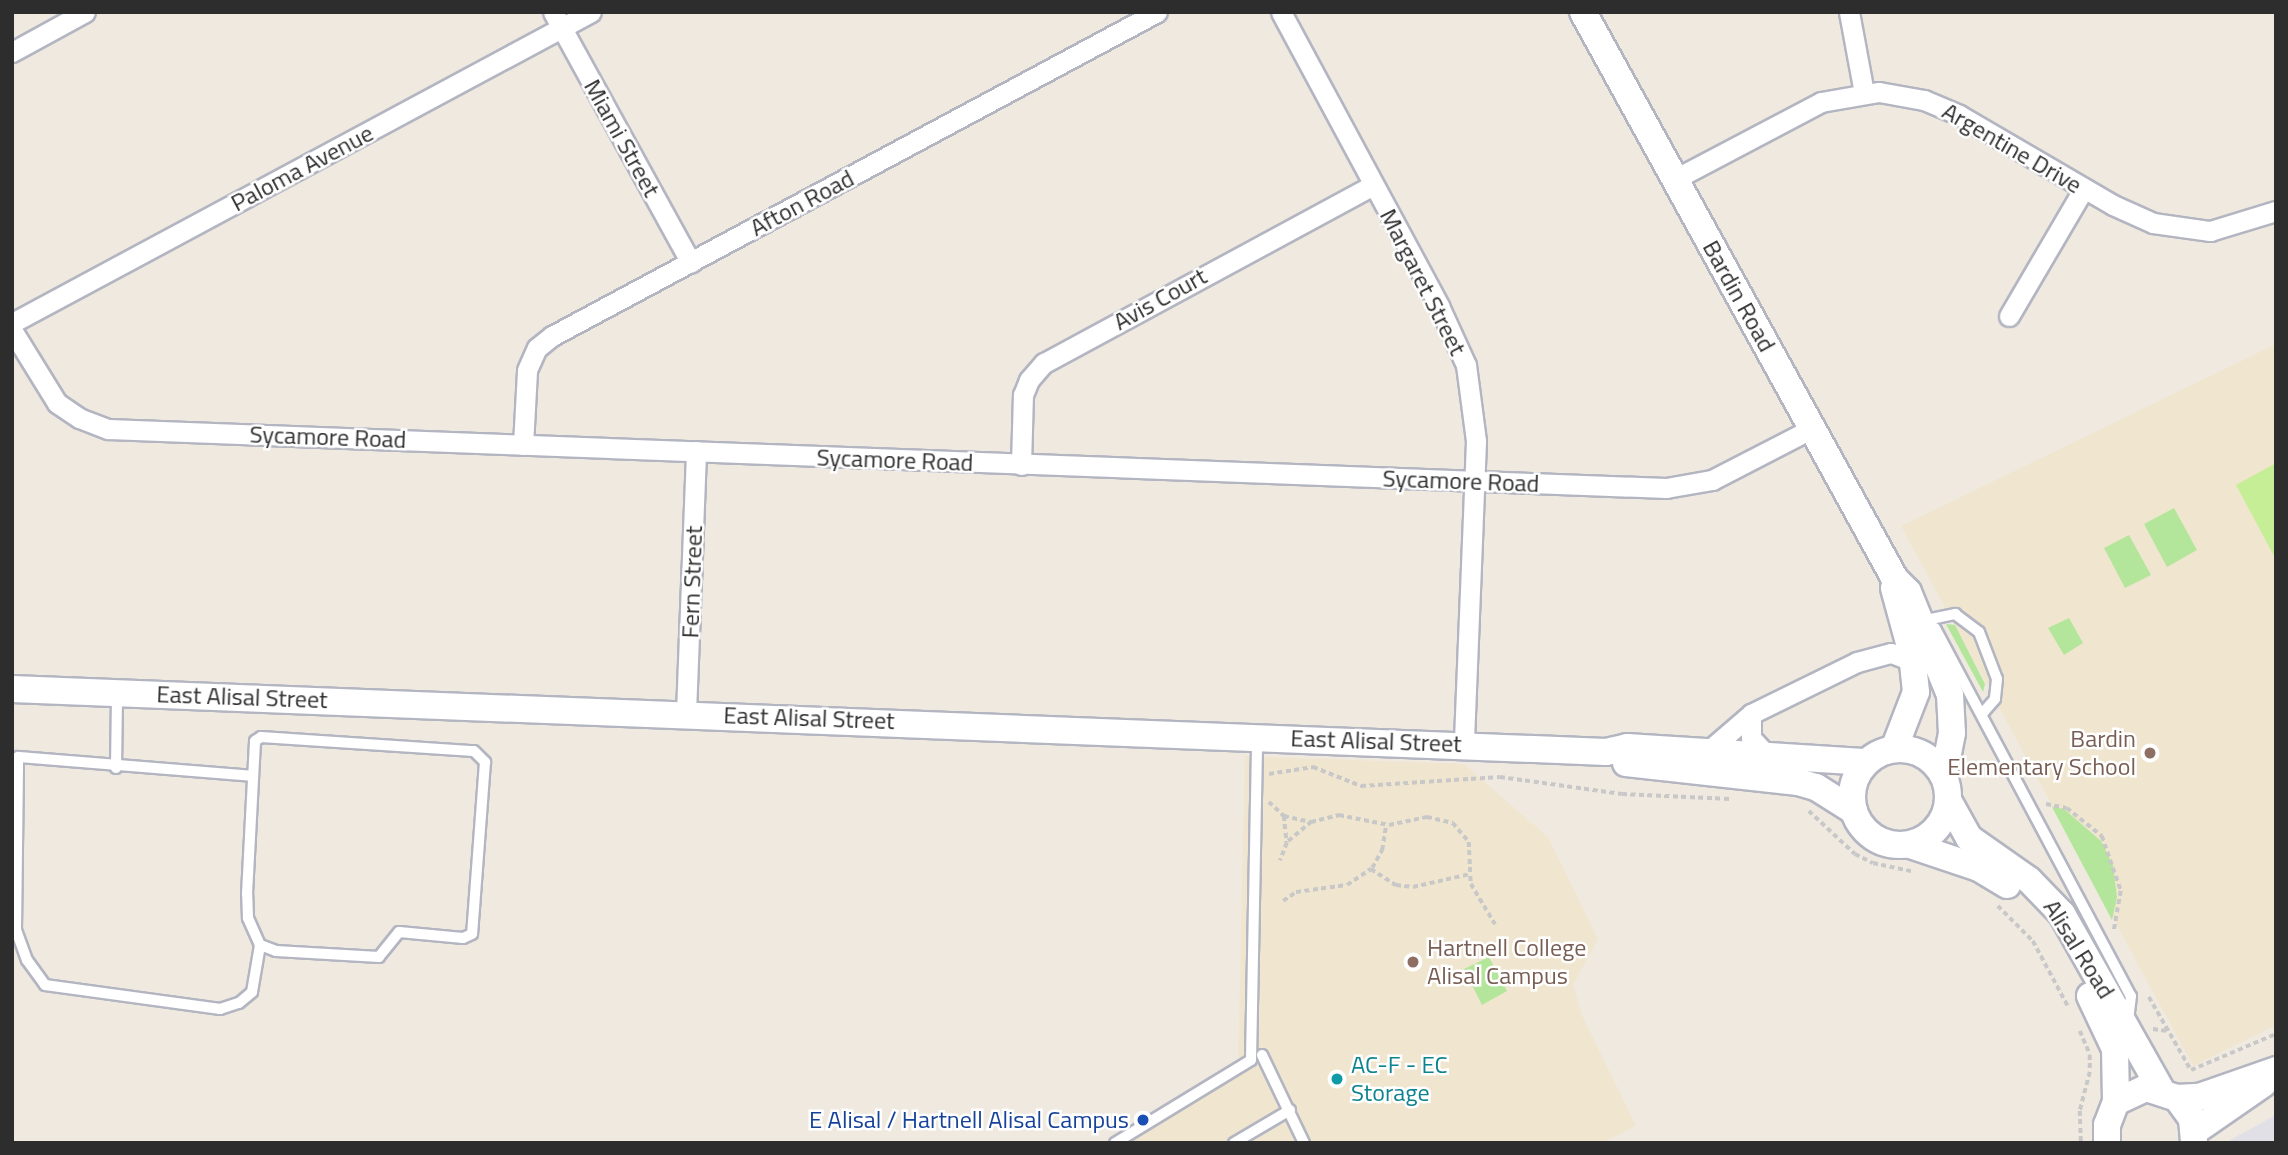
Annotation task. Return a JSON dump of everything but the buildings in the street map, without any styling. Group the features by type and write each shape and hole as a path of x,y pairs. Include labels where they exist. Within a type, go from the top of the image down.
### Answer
{"street":[{"path":"12,52 85,12"},
{"name":"Paloma Avenue","path":"12,323 557,20 591,12"},
{"name":"Afton Road","path":"523,445 527,370 543,342 1157,12"},
{"name":"Margaret Street","path":"1281,12 1466,365 1475,417 1475,481 1464,744"},
{"name":"Bardin Road","path":"1583,12 1811,429 1902,588 1950,695 1952,733 1946,787"},
{"path":"1849,12 1864,93"},
{"name":"Miami Street","path":"557,20 691,263"},
{"name":"Argentine Drive","path":"1675,179 1804,109 1864,93 1909,96 1941,107 2136,217 2190,231 2232,227 2276,211"},
{"name":"Avis Court","path":"1021,465 1023,395 1029,380 1044,363 1373,185"},
{"path":"2008,316 2084,188"},
{"name":"Sycamore Road","path":"12,330 57,403 79,418 108,429 1021,465 1683,487 1726,474 1811,429"},
{"name":"Fern Street","path":"686,713 696,451"},
{"name":"Bardin Road","path":"1894,749 1913,708 1914,662 1893,597 1902,588"},
{"path":"1707,752 1751,714 1876,655 1891,653 1914,662"},
{"name":"East Alisal Street","path":"12,689 686,713 1606,752 1627,747 1864,762"},
{"path":"1751,714 1751,738 1769,757"},
{"path":"1894,749 1928,758 1946,787 1931,834 1910,845 1874,836 1854,811 1855,778 1864,762 1894,749"},
{"name":"East Alisal Street","path":"1606,752 1626,763 1798,782 1816,787 1854,811"},
{"name":"Alisal Road","path":"1946,787 1969,838 2029,880 2062,914 2194,1137"},
{"name":"Alisal Road","path":"1910,845 1979,867 2040,914 2068,957 2111,1038 2118,1070 2116,1102 2107,1125 2107,1143"},
{"path":"2116,1102 2133,1090 2199,1097 2274,1071"},
{"path":"2194,1137 2267,1082 2274,1071"}],"lane":[{"path":"1902,588 1931,619 2131,996 2127,1026"},
{"path":"1931,619 1955,614 1979,632 1997,679 1994,699 1982,713"},
{"path":"116,768 117,692"},
{"path":"252,776 116,768 15,756 14,930 27,960 45,985 220,1009 239,1003 252,992 260,945 248,918 247,894 255,741 261,737 474,751 485,762 472,933 463,938 399,932 379,957 276,951 260,945"},
{"path":"1115,1143 1251,1060 1257,737"},
{"path":"1262,1055 1304,1143"},
{"path":"1234,1143 1290,1110"}],"path":[{"path":"1256,777 1313,766 1361,786 1500,777 1622,794 1741,799"},
{"path":"1256,794 1284,816 1311,822 1339,815 1386,825 1427,817 1453,823 1469,842 1470,874 1474,890 1495,925"},
{"path":"2046,804 2067,807 2102,836 2121,891 2113,930"},
{"path":"1806,809 1855,853 1873,863 1917,872"},
{"path":"1280,862 1287,843 1284,816"},
{"path":"1287,843 1311,822"},
{"path":"1283,901 1296,892 1347,885 1371,869 1382,850 1386,825"},
{"path":"1371,869 1396,885 1422,888 1451,875 1470,874"},
{"path":"1986,899 2033,941 2072,1014"},
{"path":"2149,997 2191,1070 2270,1034 2276,1034"},
{"path":"2076,1023 2090,1055 2080,1111 2081,1143"}],"shaded area":[{"name":"Bardin Elementary School","path":"2276,344 2276,1025 2193,1066 1901,526"},
{"name":"Hartnell College Alisal Campus","path":"1245,756 1464,764 1548,837 1598,939 1573,985 1582,1015 1636,1126 1602,1143 1104,1143 1238,1072"},
{"path":"2276,1115 2276,1143 2231,1143 2230,1140"}],"green space":[{"path":"2276,463 2276,555 2274,556 2236,485"},
{"path":"2174,508 2197,550 2167,567 2144,524"},
{"path":"2129,535 2151,575 2125,588 2104,548"},
{"path":"2069,618 2083,643 2064,655 2048,628"},
{"path":"1946,624 1955,625 1985,684 1983,692"},
{"path":"2052,807 2064,809 2101,841 2113,865 2117,897 2112,920"},
{"path":"1489,957 1507,991 1482,1005 1464,969"}],"place":[{"name":"Bardin Elementary School","path":"2150,753"},
{"name":"Hartnell College Alisal Campus","path":"1413,962"},
{"name":"AC-F - EC Storage","path":"1337,1079"},
{"name":"E Alisal / Hartnell Alisal Campus","path":"1143,1120"}]}
